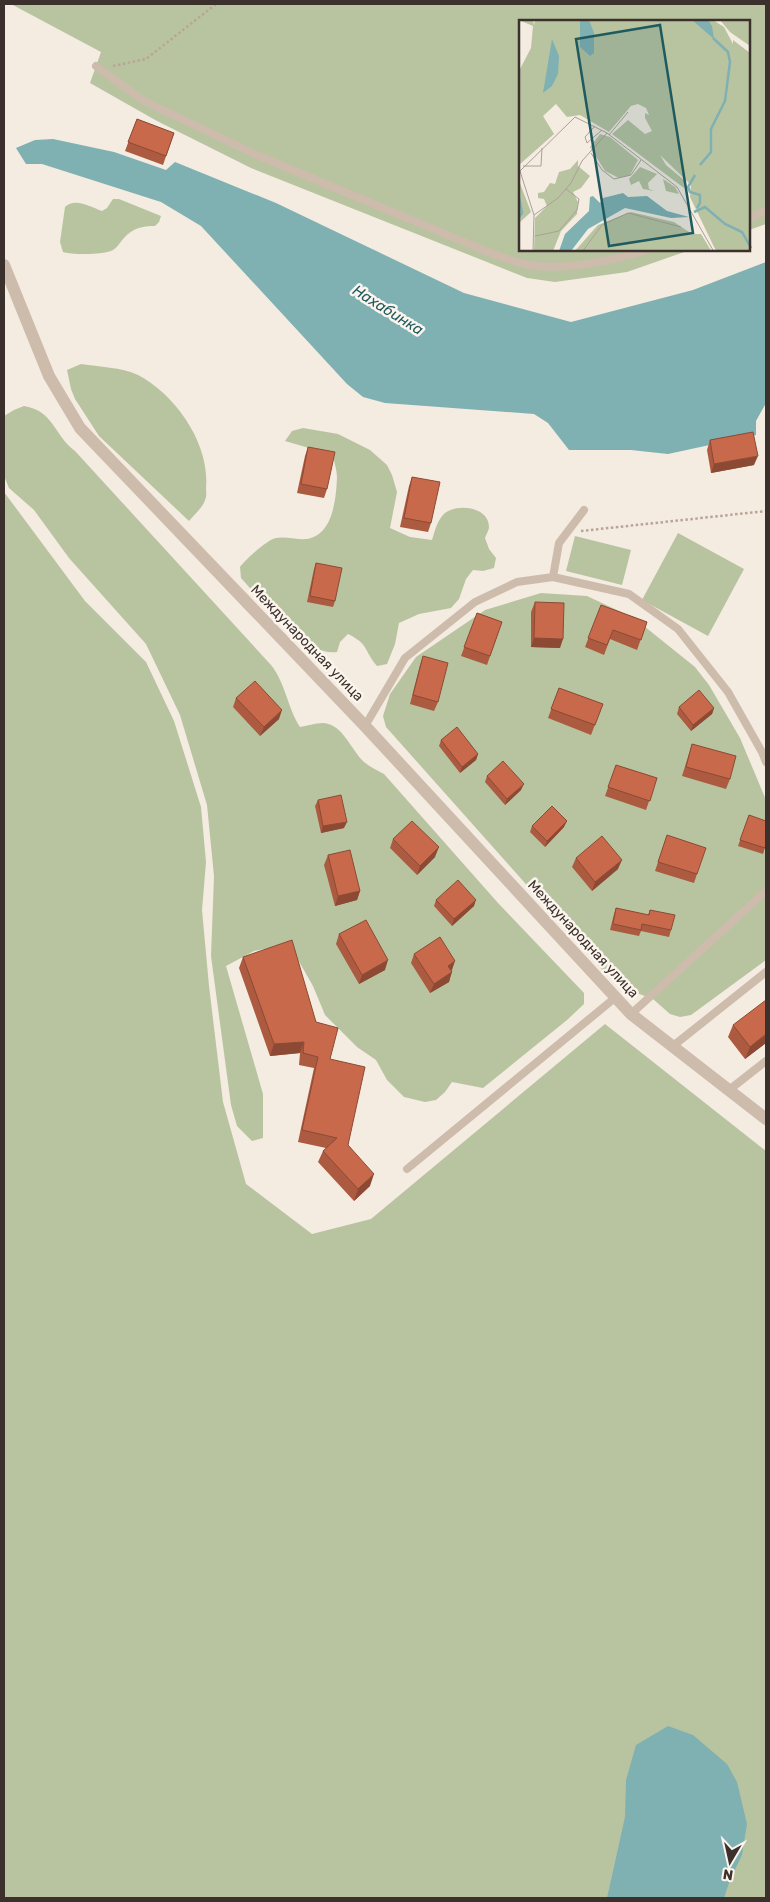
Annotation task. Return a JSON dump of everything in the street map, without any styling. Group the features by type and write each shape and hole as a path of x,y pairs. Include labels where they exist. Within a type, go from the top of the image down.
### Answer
{"street":[{"name":"Международная улица","path":"4,265 49,376 80,428 366,726 631,1014 766,1119"}],"lane":[{"path":"98,68 144,101 259,156 495,255 527,265 551,267 619,258 644,251"},
{"path":"750,218 766,211"},
{"path":"553,577 559,542 584,510"},
{"path":"366,726 404,658 475,602 518,582 553,577 629,594 678,629 728,692 766,762"},
{"path":"631,1014 766,891"},
{"path":"673,1046 766,972"},
{"path":"407,1169 616,997"},
{"path":"729,1090 766,1061"}],"path":[{"path":"98,68 146,59 216,4"},
{"path":"566,532 766,511"}],"green space":[{"path":"11,4 766,4 766,224 750,230 750,20 519,20 519,251 687,251 627,272 555,282 527,278 251,168 157,121 90,83 101,52"},
{"path":"113,199 119,199 161,216 159,222 155,226 134,230 115,249 109,252 73,254 63,252 60,242 65,207 69,204 78,203 102,211 107,208"},
{"path":"81,364 117,369 138,375 165,395 188,422 196,438 206,471 206,498 189,521 99,436 75,399 71,389 67,370"},
{"path":"24,406 42,413 48,418 62,438 271,665 280,680 300,727 323,723 330,724 336,728 364,762 384,774 498,903 584,993 584,1004 567,1020 483,1088 452,1082 436,1100 425,1102 404,1097 387,1080 376,1060 357,1047 325,1015 313,986 297,958 275,947 254,951 226,966 263,1094 263,1138 252,1141 237,1126 231,1105 211,956 214,876 207,805 180,715 146,644 69,558 34,510 9,488 4,476 4,416"},
{"path":"303,428 338,434 370,450 387,465 397,492 390,528 410,537 432,540 440,519 451,510 457,508 472,509 479,511 488,520 489,528 485,538 489,549 496,558 494,568 483,571 473,570 466,579 459,599 451,608 419,614 399,623 395,644 387,664 377,666 360,641 348,634 340,642 337,652 324,651 310,646 284,626 241,578 240,567 251,555 272,539 307,539 323,531 328,523 336,496 337,472 333,455 285,441 292,431"},
{"path":"4,492 85,601 146,662 174,721 201,807 206,862 202,910 209,986 223,1102 246,1184 312,1234 371,1219 605,1024 766,1151 766,1898 4,1898"},
{"path":"678,533 744,569 708,636 642,600"},
{"path":"575,536 631,550 622,585 566,571"},
{"path":"541,593 587,596 634,618 695,667 709,685 740,738 766,800 766,960 691,1015 680,1017 670,1014 653,999 634,992 605,973 386,727 383,716 390,694 416,657 485,610"}],"water":[{"name":"Нахабинка","path":"53,139 114,152 166,170 175,162 276,203 464,293 571,322 693,290 766,262 766,403 756,421 756,435 668,454 631,450 569,450 548,423 534,414 385,403 363,397 347,384 201,226 161,202 42,164 26,164 16,148 35,140"},
{"path":"668,1726 693,1735 727,1764 737,1782 747,1824 742,1855 724,1898 607,1898 625,1817 626,1780 636,1745"}],"building":[{"path":"137,119 174,133 166,156 128,142"},
{"path":"753,432 758,456 714,464 710,440"},
{"path":"308,447 335,452 327,489 301,484"},
{"path":"412,477 440,482 431,523 404,518"},
{"path":"316,563 342,568 335,601 310,596"},
{"path":"535,602 564,603 563,639 534,638"},
{"path":"601,605 647,622 641,640 613,630 607,645 588,638"},
{"path":"477,613 502,622 490,656 464,647"},
{"path":"423,656 448,663 438,702 413,695"},
{"path":"255,681 282,710 264,727 236,698"},
{"path":"559,688 603,704 595,725 551,709"},
{"path":"699,690 714,708 693,725 679,707"},
{"path":"457,727 478,754 462,767 441,740"},
{"path":"692,744 736,756 730,779 686,767"},
{"path":"503,761 524,784 507,799 487,776"},
{"path":"616,765 657,778 650,801 608,787"},
{"path":"341,795 347,822 323,826 318,800"},
{"path":"552,806 567,821 547,841 532,826"},
{"path":"749,815 766,821 765,848 740,840"},
{"path":"412,821 439,847 420,866 393,839"},
{"path":"667,835 706,848 697,874 658,862"},
{"path":"602,836 622,860 595,882 576,858"},
{"path":"350,850 360,891 338,896 328,855"},
{"path":"458,880 476,900 454,919 436,900"},
{"path":"616,908 649,915 650,910 675,915 671,930 642,924 641,930 613,924"},
{"path":"366,920 388,960 362,975 339,934"},
{"path":"440,937 455,961 448,966 452,972 434,984 414,954"},
{"path":"292,940 316,1022 338,1028 330,1059 365,1067 348,1145 374,1174 358,1189 323,1151 337,1138 302,1130 318,1057 303,1053 304,1042 274,1044 243,957"},
{"path":"766,1000 766,1034 750,1047 733,1025"}]}
